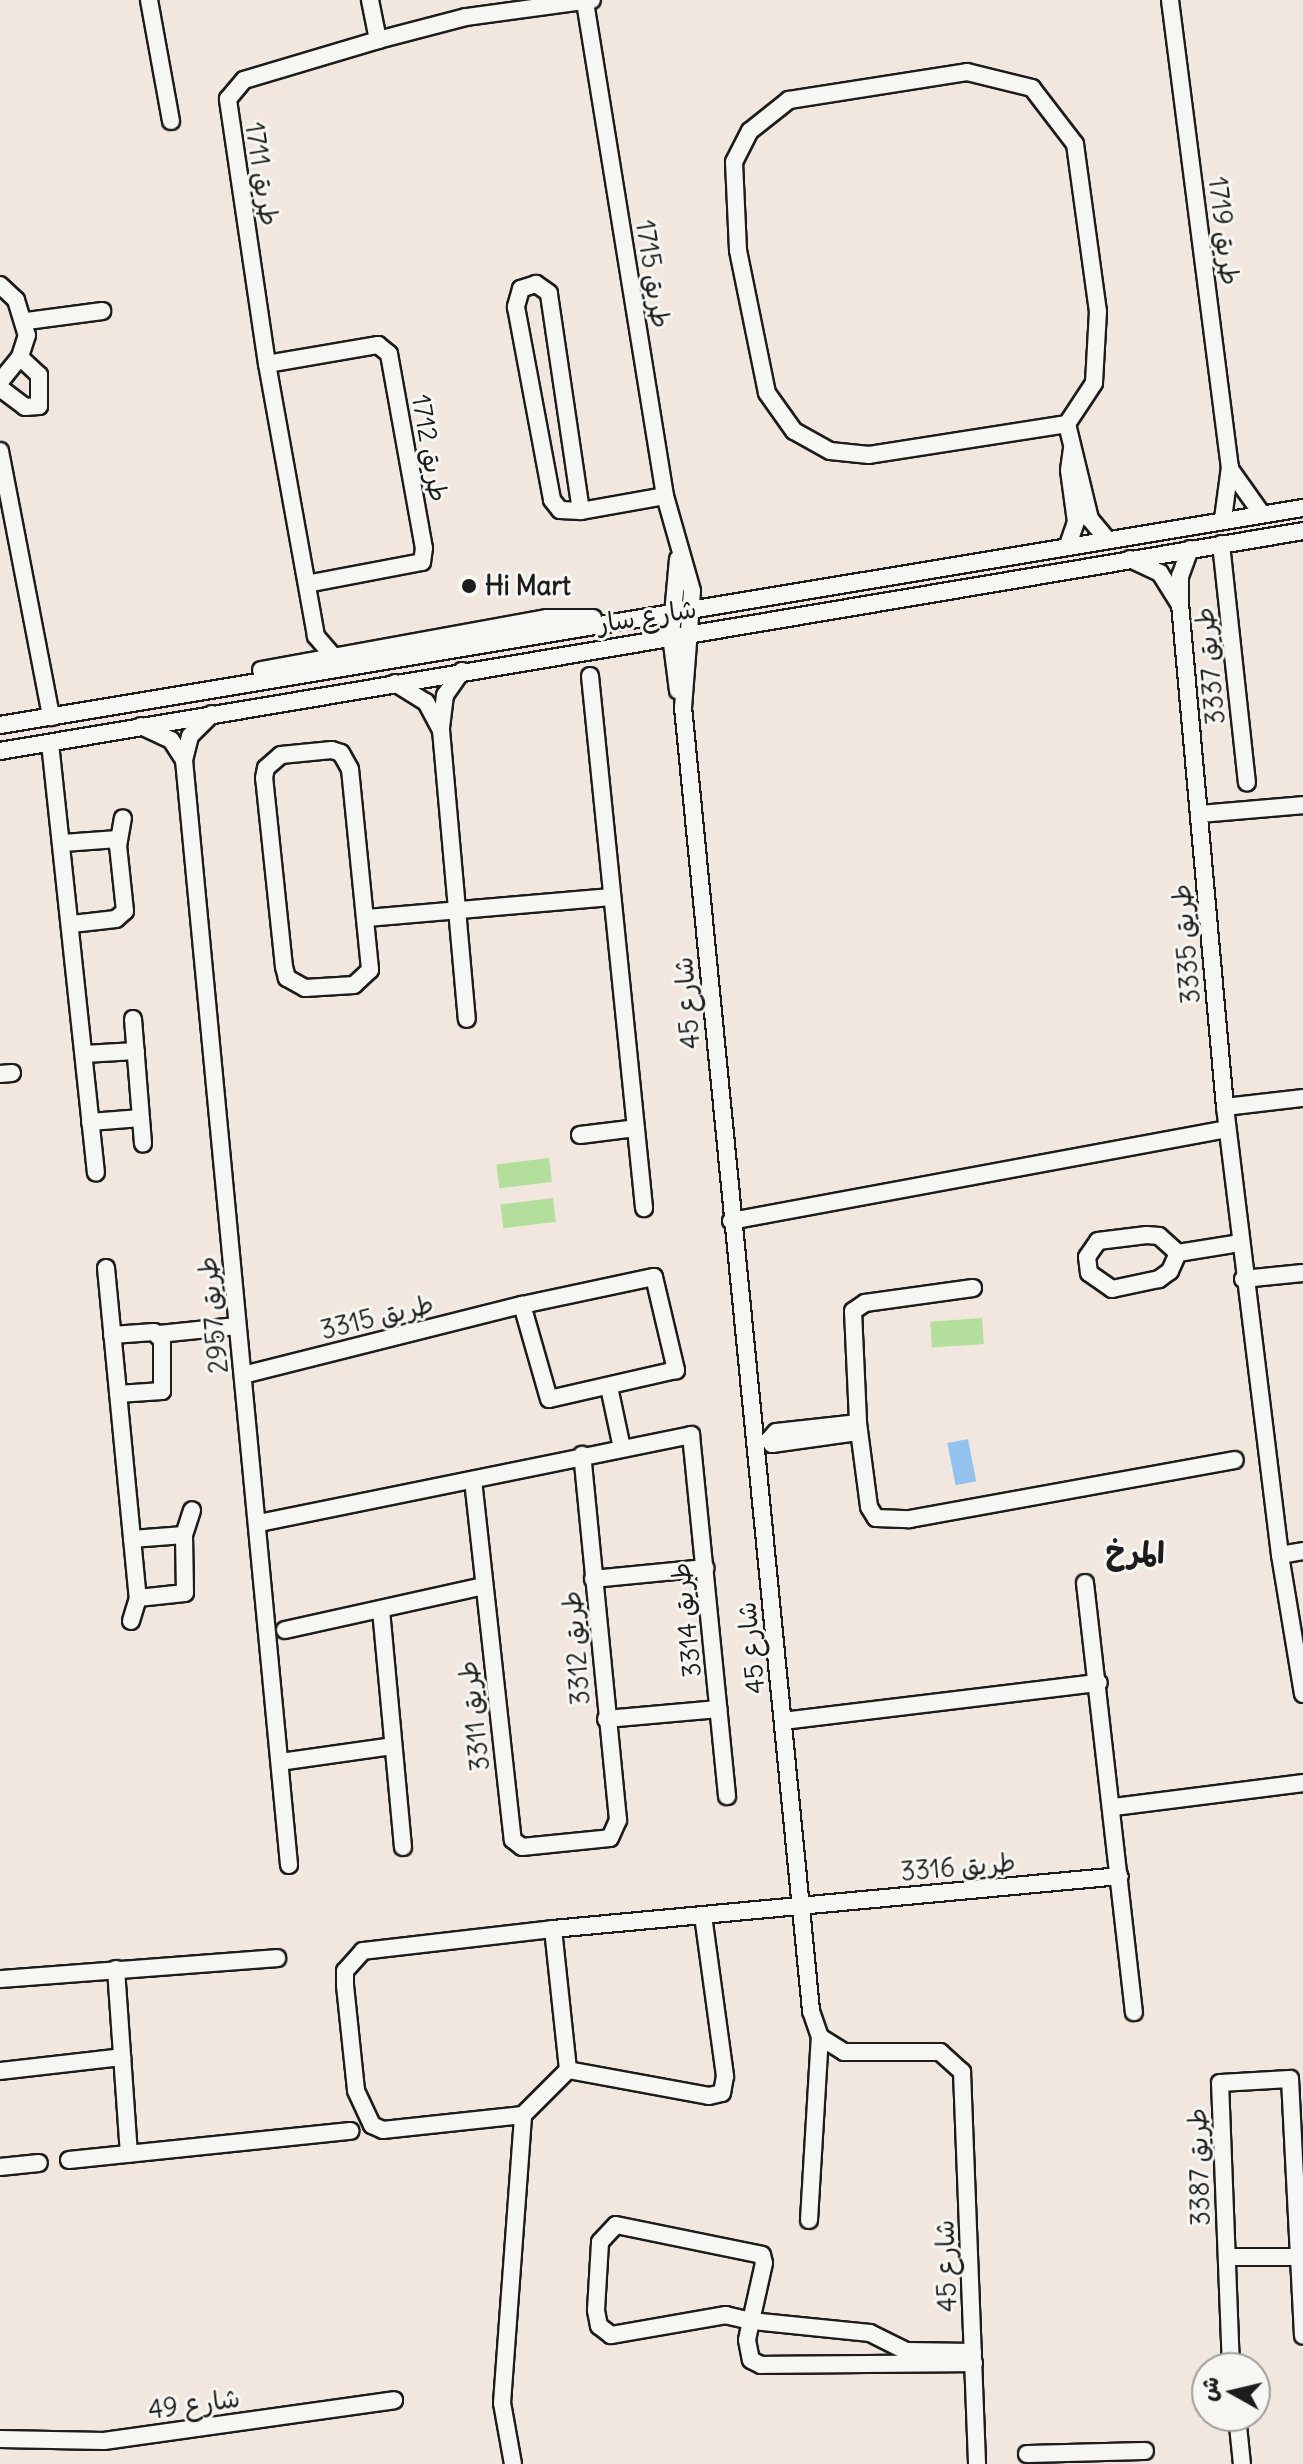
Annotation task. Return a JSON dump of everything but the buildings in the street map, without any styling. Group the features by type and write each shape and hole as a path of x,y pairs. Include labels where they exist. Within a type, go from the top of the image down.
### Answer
{"street":[{"path":"149,0 171,121"},
{"path":"370,0 378,40"},
{"name":"طريق 1719","path":"1170,0 1230,467 1223,519"},
{"name":"طريق 1711","path":"316,636 267,364 228,99 244,80 378,40 466,17 589,1"},
{"name":"طريق 1715","path":"589,1 665,496 678,553 690,582 689,608"},
{"path":"1067,424 856,456 817,446 784,421 767,393 757,359 732,201 734,162 766,115 810,94 967,72 1013,81 1039,93 1075,144 1098,311 1094,383 1067,424 1072,449 1081,468 1090,519 1107,539"},
{"path":"581,511 549,293 536,284 521,289 516,307 552,500 560,510 581,511 665,496"},
{"path":"0,285 16,300 27,321 20,357 0,382"},
{"path":"27,321 102,311"},
{"name":"طريق 1712","path":"267,364 378,345 389,354 424,548 422,562 307,584"},
{"path":"0,388 25,407 39,406 39,375 20,357"},
{"path":"1068,545 1076,522 1069,470 1072,449"},
{"path":"0,451 51,717"},
{"name":"طريق 1719","path":"1230,467 1262,514"},
{"name":"شارع سار","path":"0,725 1303,508"},
{"name":"شارع سار","path":"0,751 1303,531"},
{"name":"طريق 3337","path":"1221,544 1247,783"},
{"name":"طريق 3335","path":"1190,549 1181,570 1180,604 1227,1129 1243,1279 1280,1555 1300,1660 1303,1694"},
{"name":"طريق 1715","path":"672,611 678,553"},
{"path":"1130,559 1160,573 1180,604"},
{"name":"شارع 45","path":"679,635 689,608"},
{"name":"شارع 45","path":"672,611 679,635 731,1221 762,1441 783,1721 811,2011 820,2037 844,2052 940,2052 962,2072 977,2464"},
{"path":"240,684 262,670 547,618 619,620"},
{"path":"301,662 316,636 334,657"},
{"path":"462,671 445,695 441,730 467,1019"},
{"path":"590,676 644,1208"},
{"path":"395,683 426,702 441,730"},
{"path":"184,760 190,736 213,713"},
{"path":"141,726 171,740 184,760"},
{"path":"50,743 72,924 96,1173"},
{"path":"332,750 347,760 366,918 370,970 361,983 305,988 287,978 264,778 272,760 332,750"},
{"name":"طريق 2957","path":"184,760 237,1326 259,1523 289,1865"},
{"path":"1199,814 1303,805"},
{"path":"72,924 123,915 118,839 123,818"},
{"path":"63,843 118,839"},
{"path":"366,918 612,897"},
{"path":"133,1019 143,1144"},
{"path":"84,1054 136,1051"},
{"path":"1225,1107 1303,1098"},
{"path":"90,1122 141,1118"},
{"path":"580,1135 636,1128"},
{"path":"731,1221 1227,1129"},
{"path":"1159,1236 1178,1253 1170,1271 1159,1279 1112,1289 1089,1273 1087,1257 1098,1241 1159,1236"},
{"path":"1178,1253 1240,1243"},
{"path":"106,1268 138,1598 131,1621"},
{"path":"1243,1279 1303,1273"},
{"name":"طريق 3315","path":"243,1375 522,1305 654,1277 676,1370 549,1399 522,1305"},
{"path":"973,1288 865,1303 853,1311 858,1427 869,1507 876,1518 890,1522 1235,1460"},
{"path":"112,1335 237,1326"},
{"path":"118,1394 164,1388 159,1334"},
{"path":"259,1523 622,1448 609,1387"},
{"path":"762,1441 772,1444 858,1427"},
{"name":"طريق 3314","path":"622,1448 686,1432 694,1439 727,1796"},
{"name":"طريق 3312","path":"582,1455 618,1820 615,1835"},
{"name":"طريق 3311","path":"473,1480 513,1840 522,1847 615,1835"},
{"path":"138,1598 185,1593 184,1535 192,1510"},
{"path":"132,1539 184,1535"},
{"path":"1280,1555 1303,1551"},
{"path":"593,1579 705,1568"},
{"path":"1085,1583 1114,1807 1134,2012"},
{"path":"285,1630 483,1586"},
{"path":"381,1610 403,1847"},
{"path":"783,1721 1099,1683"},
{"path":"606,1719 719,1709"},
{"path":"280,1762 393,1746"},
{"path":"1114,1807 1303,1783"},
{"name":"طريق 3316","path":"523,2115 383,2130 372,2125 356,2090 345,1971 363,1951 553,1929 1120,1876"},
{"path":"568,2070 709,2096 722,2093 725,2076 703,1915"},
{"path":"553,1929 568,2070"},
{"path":"0,1979 277,1958"},
{"path":"116,1969 129,2154"},
{"path":"809,2220 820,2037"},
{"path":"0,2071 122,2057"},
{"path":"513,2464 502,2403 523,2115 568,2070"},
{"name":"طريق 3387","path":"1230,2352 1220,2083 1290,2079 1303,2336"},
{"path":"69,2160 351,2131"},
{"path":"0,2167 39,2163"},
{"path":"974,2357 761,2365 751,2360 747,2340 751,2321 762,2255 616,2225 606,2231 600,2242 596,2292 603,2332 726,2315 751,2321 870,2333 906,2351 974,2357"},
{"name":"طريق 3387","path":"1227,2257 1299,2257"},
{"name":"شارع 49","path":"0,2439 104,2441 394,2400"},
{"path":"1239,2432 1242,2464"},
{"path":"1032,2457 1123,2458 1145,2451"}],"green space":[{"path":"549,1158 552,1182 499,1188 496,1164"},
{"path":"553,1198 556,1222 503,1228 500,1204"},
{"path":"982,1318 984,1344 932,1348 930,1322"}],"water":[{"path":"968,1439 976,1481 956,1485 947,1443"}],"place":[{"name":"Hi Mart","path":"469,586"}],"district":[{"name":"المرخ","path":"1135,1552"}]}
